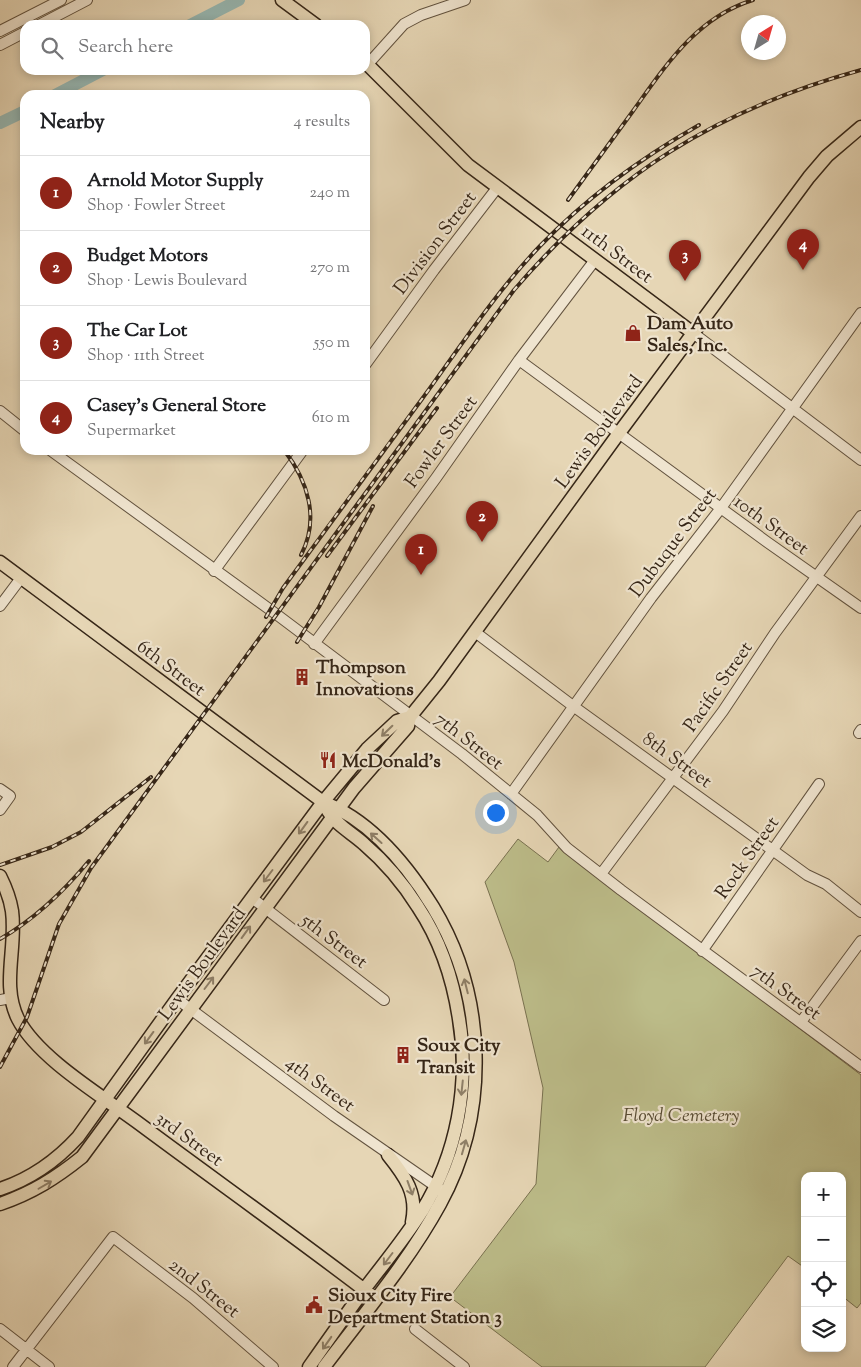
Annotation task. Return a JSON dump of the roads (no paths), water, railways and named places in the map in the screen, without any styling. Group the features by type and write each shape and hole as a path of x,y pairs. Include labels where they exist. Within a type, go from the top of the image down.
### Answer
{"main road":[{"path":"282,0 309,20"},
{"name":"11th Street","path":"370,66 445,143 497,188 693,333"},
{"name":"Lewis Boulevard","path":"0,1204 29,1194 56,1178 82,1157 190,1008 336,813 408,726 410,717 475,632 618,433 809,177 828,156 861,127"},
{"name":"6th Street","path":"0,562 323,802 336,813 400,882 434,935 451,980 461,1029 463,1077 452,1143 441,1190"},
{"name":"Lewis Boulevard","path":"0,1189 31,1175 67,1150 323,802 367,749 397,721 410,717"},
{"path":"0,876 9,895 12,913 9,982 6,999"},
{"name":"3rd Street","path":"6,999 28,1036 41,1049 118,1109 375,1298"},
{"path":"388,1155 407,1180 412,1190 414,1203 410,1228"},
{"path":"309,1367 410,1228 441,1190"},
{"path":"324,1367 417,1242 441,1190"}],"street":[{"path":"23,20 61,0"},
{"path":"49,20 87,0"},
{"path":"370,60 404,24 421,15 465,0"},
{"path":"0,32 20,22"},
{"path":"0,45 20,35"},
{"name":"Division Street","path":"370,358 497,188"},
{"name":"Fowler Street","path":"314,644 436,478 519,360 595,260"},
{"name":"Dubuque Street","path":"511,794 651,598 721,508 861,313"},
{"name":"11th Street","path":"693,333 861,460"},
{"name":"10th Street","path":"519,360 861,608"},
{"path":"0,412 20,427"},
{"name":"7th Street","path":"57,455 214,571 276,614 511,794 537,815 567,848 702,951 861,1067"},
{"path":"214,571 299,455"},
{"name":"Pacific Street","path":"601,874 723,711 861,516"},
{"path":"0,606 21,578"},
{"name":"8th Street","path":"475,632 807,875 826,884 861,912"},
{"name":"Rock Street","path":"702,951 819,784"},
{"path":"0,789 10,796 0,810"},
{"name":"5th Street","path":"252,898 384,1000"},
{"path":"800,1022 861,941"},
{"name":"4th Street","path":"177,998 388,1155 441,1190"},
{"name":"2nd Street","path":"26,1350 112,1237 193,1298 273,1367"},
{"path":"0,1329 49,1367"},
{"path":"415,1329 464,1367"},
{"path":"14,1367 26,1350"}],"waterway":[{"path":"200,20 239,0"},
{"path":"65,90 93,75"},
{"path":"0,123 20,113"}],"railway":[{"path":"568,200 658,77 684,45 715,18 753,0"},
{"path":"0,1067 27,1017 59,924 91,868 514,290 590,212 629,180 670,152 713,127 759,105 808,86 861,70"},
{"path":"266,617 283,588 508,282 558,228 596,195 656,151 699,125"},
{"path":"327,556 437,408"},
{"path":"287,455 299,474 309,501 310,528 301,555"},
{"path":"297,642 319,607 373,506"},
{"path":"0,865 52,847 81,832 151,777"},
{"path":"0,939 25,923 48,904 89,861"}],"place":[{"name":"Casey's General Store","path":"803,270"},
{"name":"The Car Lot","path":"685,281"},
{"name":"Dam Auto Sales, Inc.","path":"633,333"},
{"name":"Budget Motors","path":"482,542"},
{"name":"Arnold Motor Supply","path":"421,575"},
{"name":"Thompson Innovations","path":"302,677"},
{"name":"McDonald's","path":"328,760"},
{"name":"Soux City Transit","path":"403,1055"},
{"name":"Sioux City Fire Department Station 3","path":"314,1305"}],"park label":[{"name":"Floyd Cemetery","path":"681,1114"}]}
